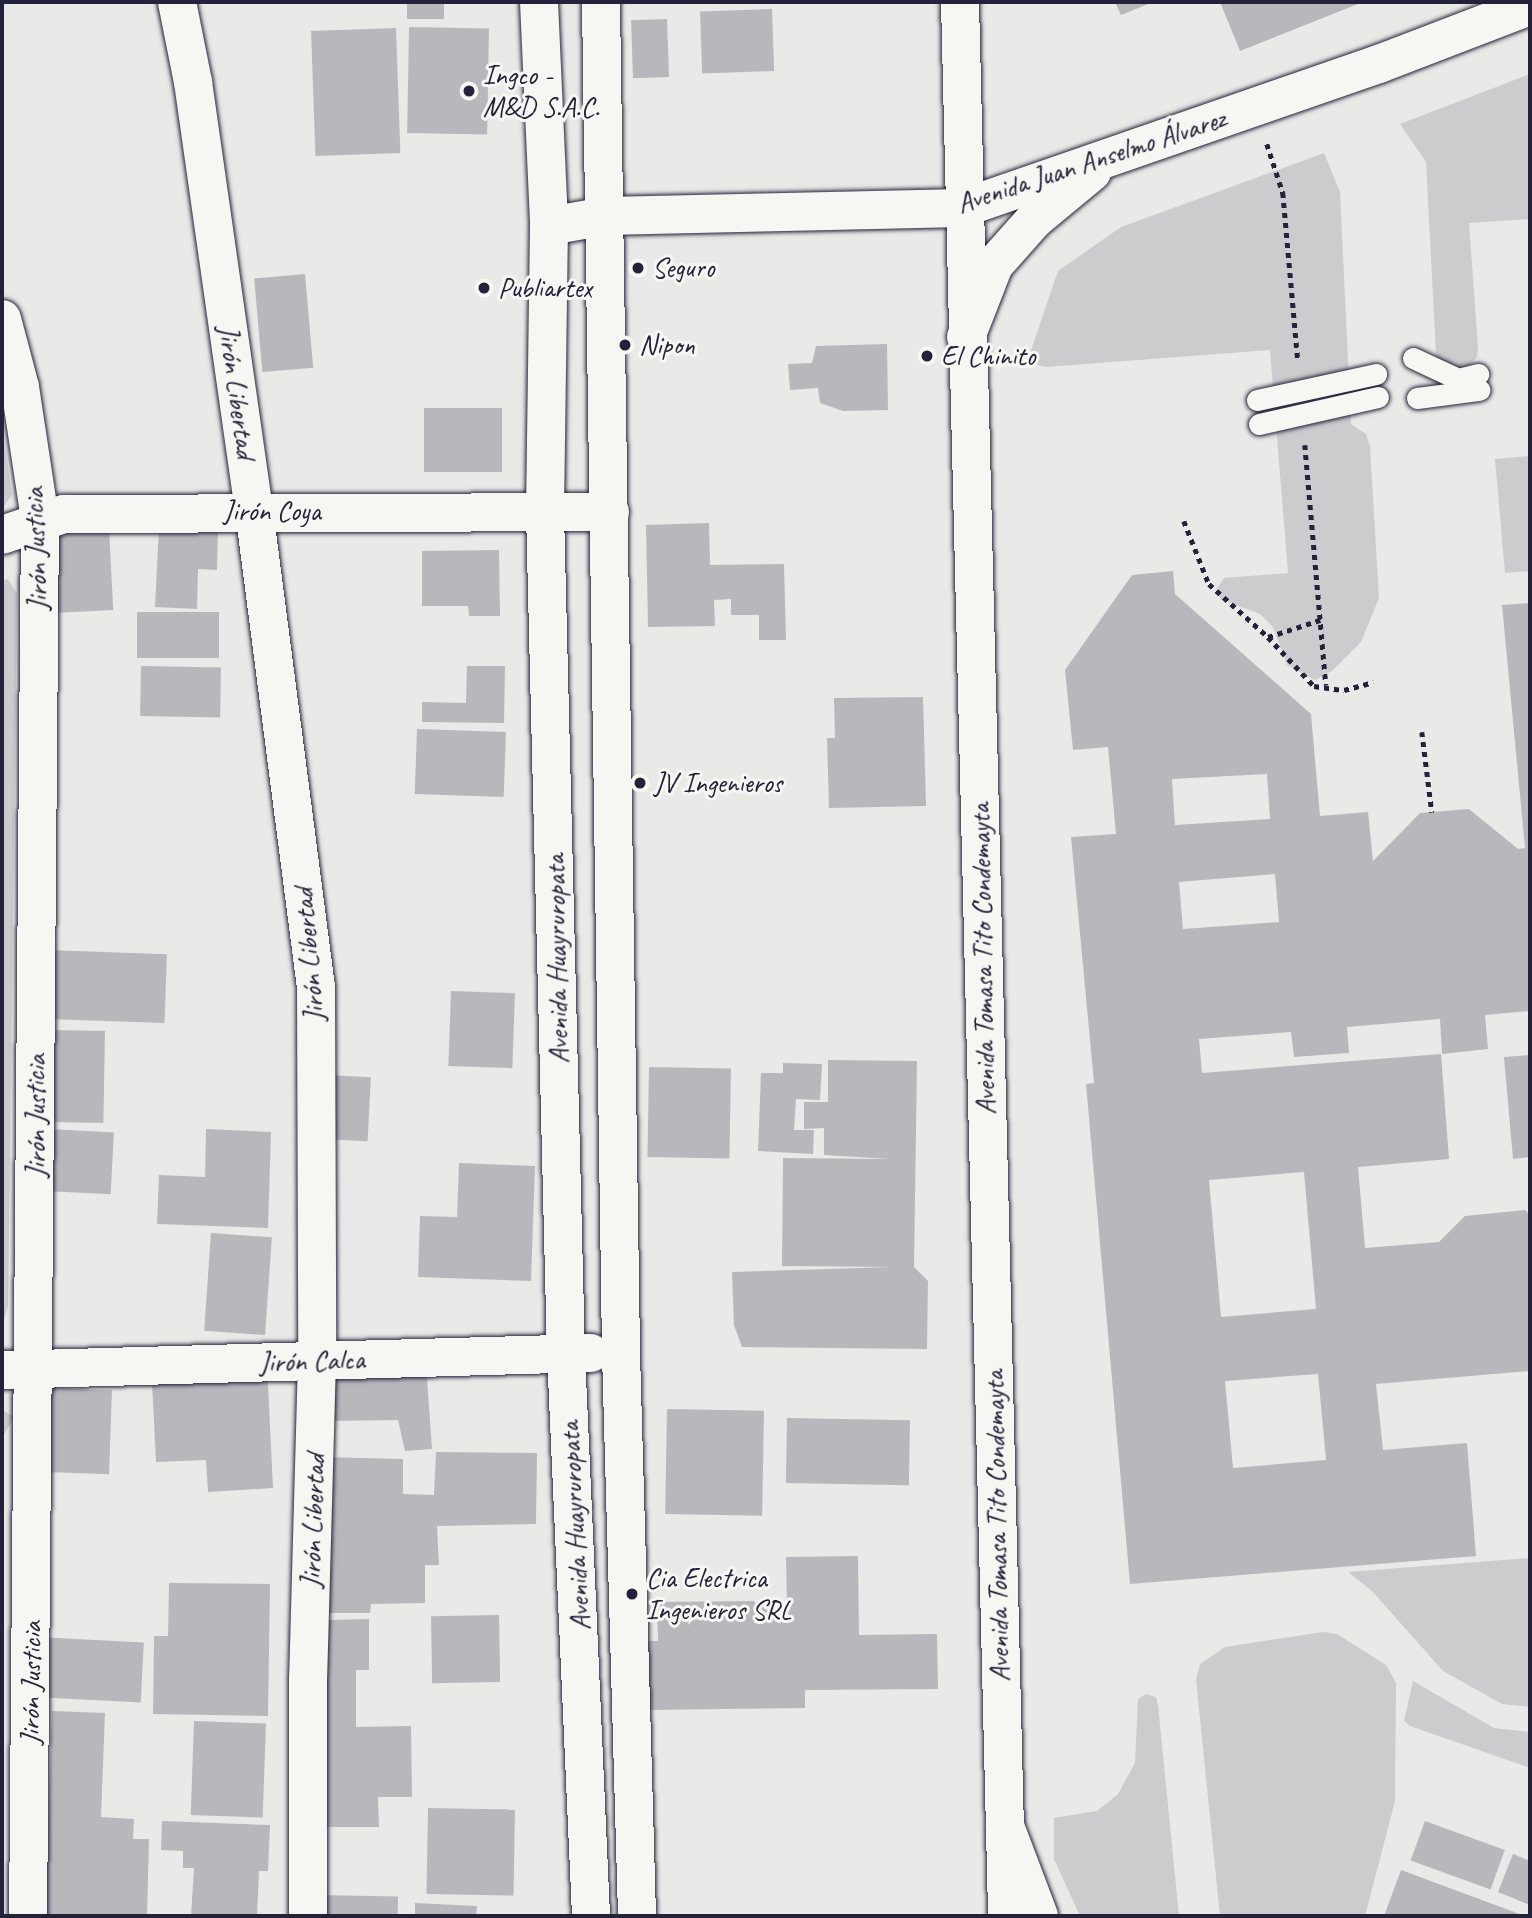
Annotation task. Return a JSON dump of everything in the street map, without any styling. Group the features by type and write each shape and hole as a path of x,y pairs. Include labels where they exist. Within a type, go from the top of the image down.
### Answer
{"street":[{"name":"Jirón Libertad","path":"177,2 193,82 254,510 316,986 317,1360 309,1678 308,1916"},
{"name":"Avenida Huayruropata","path":"539,2 549,226 545,513 566,1353 591,1916"},
{"name":"Avenida Huayruropata","path":"601,2 621,1353 637,1916"},
{"name":"Avenida Tomasa Tito Condemayta","path":"960,2 966,337 1007,1916"},
{"name":"Avenida Juan Anselmo Álvarez","path":"549,226 606,216 963,208 1379,64 1530,6"},
{"path":"966,337 994,265 1035,219 1113,156"},
{"name":"Jirón Justicia","path":"2,319 20,387 40,519 18,1370 28,1916"},
{"name":"Jirón Coya","path":"2,535 40,519 64,514 254,510 610,512"},
{"name":"Jirón Calca","path":"18,1370 621,1353"},
{"path":"1005,1826 1039,1916"}],"lane":[{"path":"1413,358 1458,379 1479,382 1417,398"},
{"path":"1257,400 1376,374"},
{"path":"1259,424 1378,397"}],"path":[{"path":"1184,521 1209,584 1268,637 1314,686 1344,690 1373,682"},
{"path":"1268,637 1320,620"},
{"path":"1422,732 1432,811"}],"shaded area":[{"path":"1530,74 1530,219 1469,223 1478,348 1477,357 1465,370 1438,360 1436,354 1426,162 1400,124"},
{"path":"1324,153 1340,192 1351,424 1366,434 1370,446 1379,598 1361,642 1332,671 1315,680 1287,665 1273,627 1260,614 1220,599 1216,590 1224,578 1288,573 1270,350 1046,367 1027,362 1058,271 1121,227"},
{"path":"2,428 12,495 2,509"},
{"path":"1530,456 1530,571 1505,573 1495,459"},
{"path":"8,579 17,594 8,1306 2,1327 2,581"},
{"path":"2,1410 14,1417 2,1438"},
{"path":"1530,1558 1530,1707 1502,1704 1443,1671 1372,1591 1348,1572"},
{"path":"1323,1632 1337,1634 1386,1665 1396,1683 1395,1801 1365,1916 1220,1916 1196,1679 1200,1664 1225,1647"},
{"path":"1413,1681 1494,1728 1530,1732 1530,1768 1410,1726 1404,1721"},
{"path":"1146,1694 1156,1697 1158,1705 1179,1916 1080,1916 1054,1859 1054,1818 1097,1811 1118,1794 1135,1763 1138,1699"}],"building":[{"path":"407,2 444,2 444,19 407,19"},
{"path":"1115,2 1153,2 1121,15"},
{"path":"1220,2 1363,2 1240,51"},
{"path":"772,9 774,71 702,73 700,12"},
{"path":"667,19 669,77 633,78 631,20"},
{"path":"409,27 489,28 487,134 407,133"},
{"path":"396,28 400,153 315,156 311,31"},
{"path":"305,274 313,368 262,372 254,278"},
{"path":"887,344 888,410 843,411 820,403 818,388 790,390 788,364 812,363 816,346"},
{"path":"424,408 502,408 502,472 424,472"},
{"path":"709,523 710,565 784,564 786,640 759,640 759,615 731,615 731,599 714,600 715,626 648,627 646,525"},
{"path":"159,527 218,531 217,570 198,569 197,609 155,607"},
{"path":"109,529 113,610 54,613 50,532"},
{"path":"499,550 500,616 469,616 468,606 422,606 422,551"},
{"path":"1173,571 1175,594 1311,714 1320,816 1368,812 1373,861 1420,813 1469,809 1518,849 1525,848 1502,605 1530,603 1530,1011 1485,1015 1488,1049 1442,1054 1440,1019 1347,1027 1349,1053 1294,1057 1291,1032 1199,1039 1202,1073 1441,1054 1449,1159 1358,1167 1365,1248 1439,1242 1465,1216 1525,1210 1530,1215 1530,1371 1376,1384 1383,1450 1467,1443 1476,1556 1130,1584 1086,1084 1094,1083 1071,837 1116,834 1108,747 1073,750 1065,670 1132,575","holes":["1267,774 1270,819 1175,825 1172,779","1275,874 1279,922 1183,929 1179,882","1304,1172 1316,1309 1221,1317 1209,1180","1318,1374 1326,1460 1233,1468 1225,1381"]},
{"path":"137,612 219,612 219,658 137,658"},
{"path":"141,666 221,667 220,717 140,716"},
{"path":"467,666 505,666 504,723 422,722 422,702 466,703"},
{"path":"923,697 926,806 829,808 827,738 835,738 834,698"},
{"path":"417,729 506,732 504,797 415,794"},
{"path":"48,950 167,954 165,1023 46,1019"},
{"path":"451,991 515,993 512,1068 448,1066"},
{"path":"52,1030 105,1031 103,1123 50,1122"},
{"path":"1530,1055 1530,1157 1513,1159 1504,1057"},
{"path":"828,1060 917,1061 914,1267 928,1281 927,1349 742,1347 734,1325 732,1272 892,1267 782,1266 783,1158 890,1159 824,1155 824,1128 804,1129 804,1102 828,1102"},
{"path":"783,1063 822,1064 820,1100 796,1099 794,1130 814,1130 813,1154 758,1151 761,1073 783,1073"},
{"path":"649,1067 731,1068 729,1158 647,1157"},
{"path":"326,1075 371,1077 368,1141 323,1139"},
{"path":"48,1129 114,1132 111,1194 45,1191"},
{"path":"206,1129 271,1132 268,1228 157,1224 159,1175 205,1177"},
{"path":"459,1163 535,1166 531,1281 418,1277 420,1216 457,1217"},
{"path":"211,1233 272,1237 265,1335 204,1331"},
{"path":"267,1364 273,1488 208,1492 206,1460 156,1462 152,1383"},
{"path":"426,1364 432,1449 405,1451 398,1420 324,1421 323,1366"},
{"path":"49,1388 112,1390 109,1474 46,1472"},
{"path":"667,1409 764,1411 762,1516 665,1514"},
{"path":"787,1418 910,1420 909,1485 786,1483"},
{"path":"436,1452 537,1453 536,1524 437,1526 439,1565 425,1565 425,1603 371,1604 370,1613 325,1613 320,1457 403,1459 403,1494 434,1495"},
{"path":"858,1556 859,1635 937,1634 938,1689 805,1690 805,1708 648,1710 646,1641 658,1641 657,1602 754,1601 759,1606 787,1606 786,1557"},
{"path":"169,1583 270,1584 268,1716 153,1714 154,1636 168,1636"},
{"path":"499,1615 500,1682 432,1683 431,1616"},
{"path":"369,1619 369,1670 356,1670 356,1727 411,1726 412,1797 378,1797 379,1827 319,1827 318,1640 329,1640 329,1620"},
{"path":"37,1637 144,1643 141,1703 34,1697"},
{"path":"52,1711 105,1713 101,1817 134,1819 133,1839 149,1839 147,1916 37,1916 39,1836 48,1833"},
{"path":"194,1721 266,1724 263,1817 191,1815"},
{"path":"428,1808 515,1810 513,1896 426,1894"},
{"path":"162,1821 270,1825 268,1871 259,1871 257,1916 191,1916 194,1868 183,1868 183,1851 161,1850"},
{"path":"1425,1821 1505,1850 1491,1890 1411,1860"},
{"path":"1513,1854 1530,1861 1530,1905 1498,1892"},
{"path":"1401,1870 1525,1916 1384,1916"},
{"path":"318,1895 398,1896 398,1916 318,1916"},
{"path":"415,1903 477,1906 476,1916 415,1916"}],"place":[{"name":"Ingco - M&D S.A.C.","path":"469,91"},
{"name":"Seguro","path":"638,268"},
{"name":"Publiartex","path":"484,288"},
{"name":"Nipon","path":"625,345"},
{"name":"El Chinito","path":"927,356"},
{"name":"JV Ingenieros","path":"640,783"},
{"name":"Cia Electrica Ingenieros SRL","path":"632,1594"}]}
